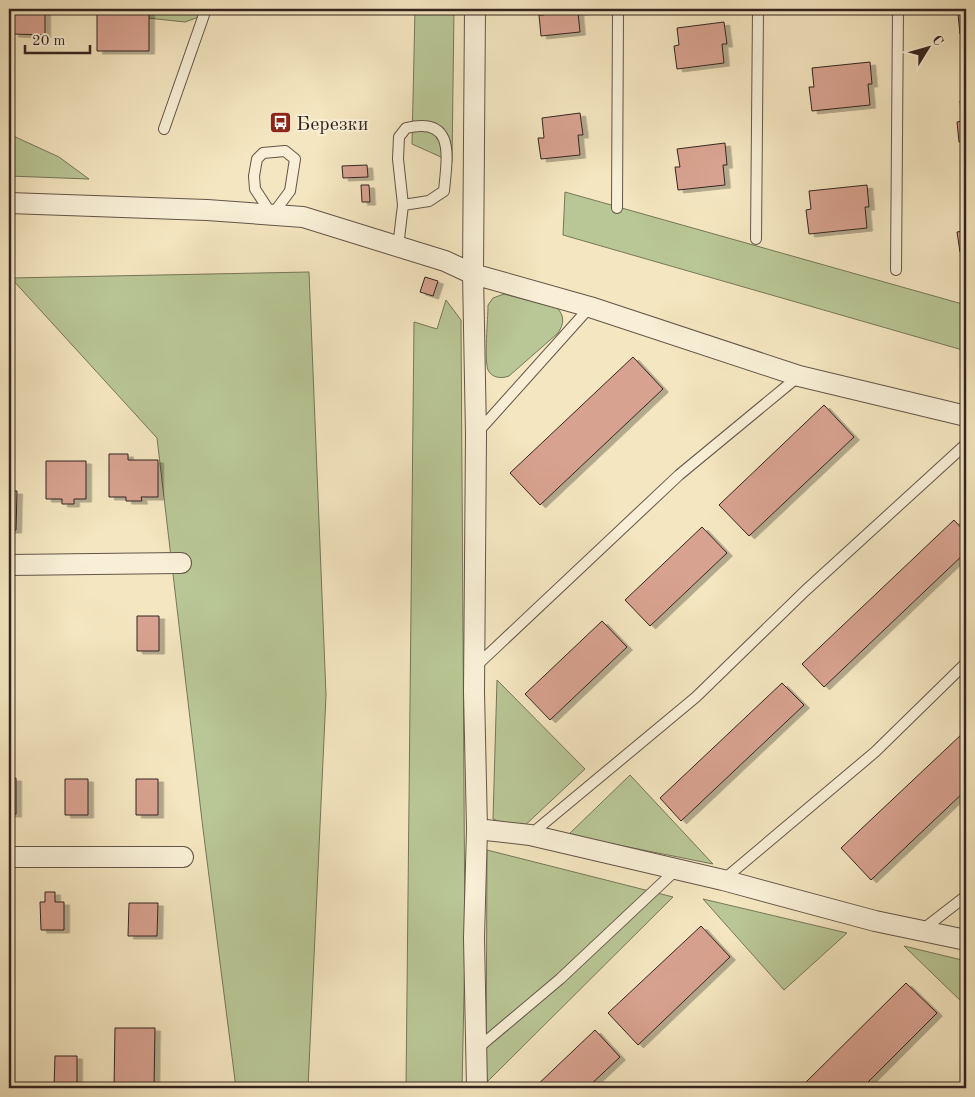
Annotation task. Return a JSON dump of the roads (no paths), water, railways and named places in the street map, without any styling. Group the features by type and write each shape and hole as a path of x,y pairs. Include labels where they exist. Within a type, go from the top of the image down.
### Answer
{"street":[{"path":"475,9 473,274 476,434 475,667 477,829 474,938 477,1088"},
{"path":"9,203 207,210 302,218 445,261 473,274 590,307 800,376 966,416"},
{"path":"9,565 181,563"},
{"path":"477,829 530,835 723,880 875,921 966,940"},
{"path":"9,857 183,857"}],"lane":[{"path":"164,129 206,9"},
{"path":"617,208 618,9"},
{"path":"756,240 758,9"},
{"path":"896,270 898,9"},
{"path":"398,247 403,204 398,159 399,137 406,128 420,124 434,128 444,137 448,154 444,191 429,201 403,204"},
{"path":"286,150 295,159 290,191 272,215 255,189 254,176 257,158 263,153 286,150"},
{"path":"476,434 590,307"},
{"path":"475,667 678,475 800,376"},
{"path":"530,835 696,697 805,591 966,444"},
{"path":"723,880 875,752 966,663"},
{"path":"477,1088 478,1048 560,979 676,870"},
{"path":"922,930 966,896"}],"place":[{"name":"Березки","path":"280,123"}]}
